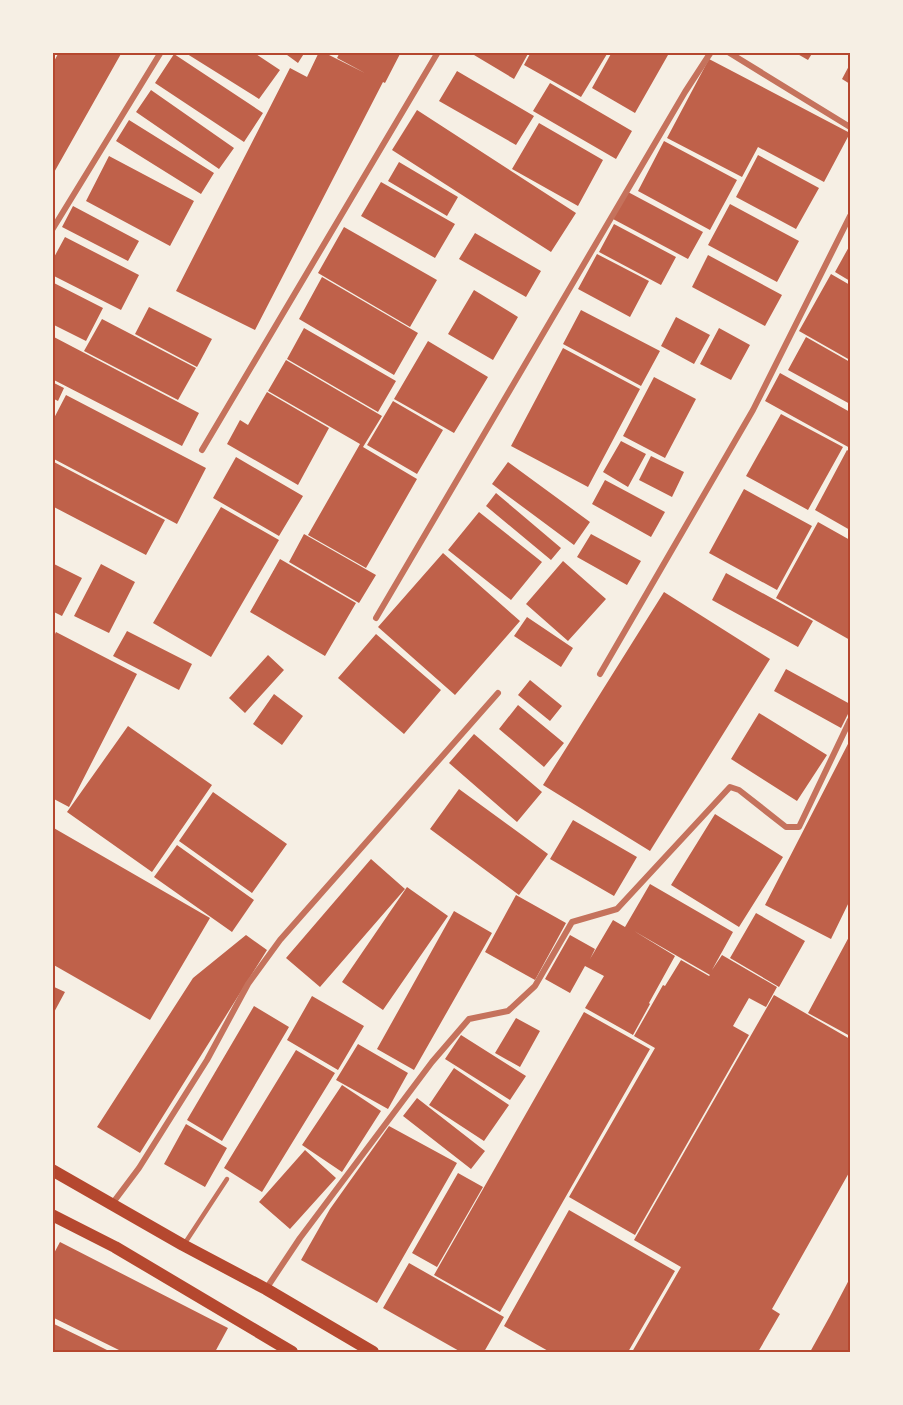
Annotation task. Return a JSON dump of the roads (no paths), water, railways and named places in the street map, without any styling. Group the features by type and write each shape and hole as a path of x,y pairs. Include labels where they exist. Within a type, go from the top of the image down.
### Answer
{"main road":[{"path":"52,1170 183,1245 266,1289 373,1353"},
{"path":"52,1215 115,1247 292,1353"}],"street":[{"path":"52,230 161,52"},
{"path":"202,450 438,52"},
{"path":"376,618 685,92 711,52"},
{"path":"728,52 850,127"},
{"path":"600,674 753,410 850,216"},
{"path":"112,1204 140,1168 207,1060 248,984 280,940 498,693"},
{"path":"266,1289 300,1238 424,1071 469,1019 508,1011 535,986 572,922 616,909 730,787 739,790 786,827 799,827 850,720"}],"lane":[{"path":"183,1245 227,1179"}]}
